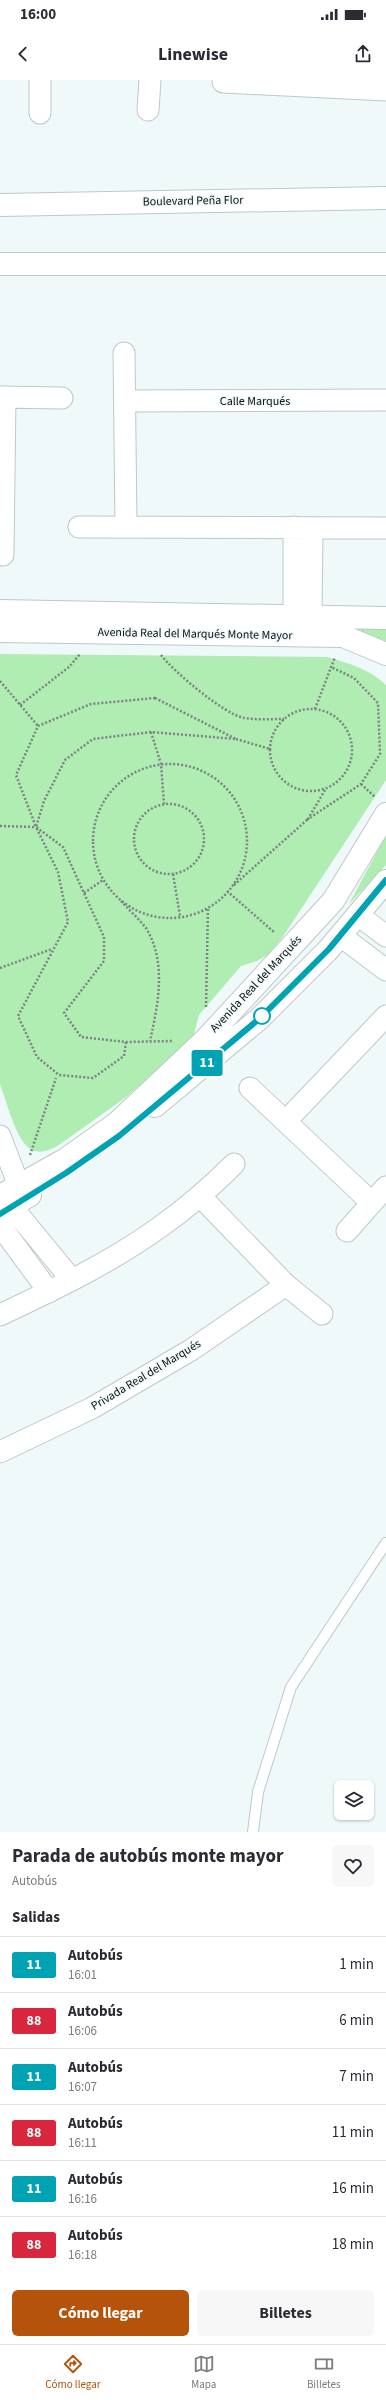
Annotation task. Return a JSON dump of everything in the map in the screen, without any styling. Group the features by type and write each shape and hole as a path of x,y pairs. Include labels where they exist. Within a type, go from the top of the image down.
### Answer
{"street":[{"path":"40,80 40,113"},
{"path":"148,110 150,80"},
{"path":"223,82 271,82 386,90"},
{"name":"Boulevard Peña Flor","path":"0,205 386,198"},
{"path":"0,264 386,264"},
{"path":"124,353 126,527"},
{"path":"2,555 1,520 3,397 62,398"},
{"name":"Calle Marqués","path":"125,401 386,400"},
{"path":"79,527 386,528"},
{"path":"303,527 303,616"},
{"name":"Avenida Real del Marqués Monte Mayor","path":"0,611 386,618"},
{"name":"Avenida Real del Marqués Monte Mayor","path":"0,631 343,636 386,654"},
{"name":"Avenida Real del Marqués","path":"4,1205 19,1186 66,1158 117,1123 205,1040 333,901 386,814"},
{"name":"Avenida Real del Marqués","path":"4,1205 66,1173 125,1131 259,1019 340,936 386,880"},
{"path":"358,915 386,936"},
{"path":"340,936 386,970"},
{"path":"286,1121 386,1016"},
{"path":"250,1088 372,1203"},
{"path":"0,1136 19,1186"},
{"path":"0,1315 49,1292 117,1255 160,1227 200,1196 234,1164"},
{"path":"347,1231 386,1187"},
{"path":"200,1196 286,1286 322,1314"},
{"path":"4,1205 72,1280"},
{"path":"0,1225 49,1292"},
{"name":"Privada Real del Marqués","path":"0,1452 92,1408 191,1350 286,1286"}],"lane":[{"path":"253,1832 258,1792 291,1687 386,1543"}],"path":[{"path":"20,705 69,668 98,632"},
{"path":"143,633 170,666 216,703 243,718 285,719"},
{"path":"315,709 343,636"},
{"path":"119,900 141,912 166,918 192,915 215,904 227,891 308,819 361,784 380,754 378,703 354,678 331,667"},
{"path":"0,681 38,726"},
{"path":"126,1042 124,1056 93,1078 59,1075 37,1057 18,1016 68,922 58,872 36,827 16,775 38,726 92,704 155,698 236,739 270,749"},
{"path":"315,709 328,712 339,720 348,731 352,744 352,759 346,772 337,782 325,789 311,792 298,789 286,783 277,774 271,762 270,749 272,736 285,719 301,710 315,709"},
{"path":"36,827 44,801 65,760 93,739 151,732 236,739"},
{"path":"151,732 161,764 164,804"},
{"path":"150,1042 159,1002 157,957 146,928 119,900 103,880 93,856 93,830 100,806 115,785 136,770 161,764 187,765 210,775 230,791 242,813 247,838 244,863 233,886"},
{"path":"308,819 325,789"},
{"path":"164,804 176,804 186,808 195,815 201,824 205,835 200,856 193,865 184,871 173,874 161,873 150,868 141,860 136,849 134,838 136,826 143,815 152,808 164,804"},
{"path":"0,826 36,827 63,847 104,938 104,961 64,1013 81,1037 126,1042 173,1041"},
{"path":"173,874 180,916"},
{"path":"84,893 103,880"},
{"path":"227,891 291,947"},
{"path":"206,1009 208,907"},
{"path":"0,968 53,949"},
{"path":"19,1186 56,1078"}],"green space":[{"path":"386,628 386,648 334,629"},
{"path":"0,654 327,657 351,664 366,671 380,679 386,685 386,780 284,935 269,954 257,961 241,966 199,1015 193,1038 125,1098 56,1147 41,1152 32,1150 26,1146 21,1139 0,1084"},
{"path":"386,835 386,865 349,904"}],"bus line":[{"name":"11","path":"0,1214 66,1173 119,1136 259,1019 329,949 348,928 386,880"}]}
